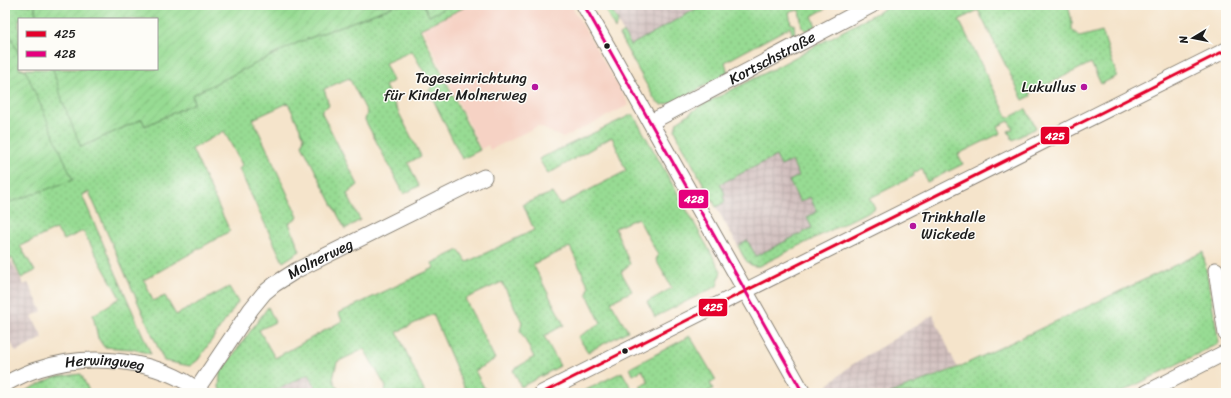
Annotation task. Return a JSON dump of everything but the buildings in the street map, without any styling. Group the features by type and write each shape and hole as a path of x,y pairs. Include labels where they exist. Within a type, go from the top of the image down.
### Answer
{"street":[{"path":"584,5 803,393"},
{"name":"Kortschstraße","path":"651,122 872,5"},
{"path":"542,393 1226,50"},
{"name":"Molnerweg","path":"200,391 251,309 264,293 275,284 297,270 484,177"},
{"path":"1216,270 1226,334"},
{"path":"1146,393 1226,352"},
{"name":"Herwingweg","path":"5,384 40,368 72,361 99,360 130,363 154,368 172,375 200,391"}],"shaded area":[{"name":"Tageseinrichtung für Kinder Molnerweg","path":"470,5 571,5 629,105 563,138 538,126 490,150 488,145 481,149 422,27"},
{"path":"608,5 694,5 696,9 631,45"},
{"path":"776,156 791,161 799,176 789,181 794,192 800,202 810,197 817,212 812,228 756,256 747,240 738,246 716,207 725,202 722,196 725,194 720,184"},
{"path":"11,261 24,285 28,283 42,311 32,316 43,338 16,352 5,332 5,264"},
{"path":"933,315 957,367 890,393 833,393 828,385 850,366"},
{"path":"309,374 319,393 270,393"}],"green space":[{"path":"5,5 35,5 36,18 18,18 18,70 53,70 81,147 142,119 145,126 194,103 192,95 299,42 392,7 392,5 424,5 429,16 451,5 469,5 420,29 480,150 462,159 429,91 432,86 412,51 385,63 393,81 385,86 421,156 408,163 419,186 404,194 365,120 367,112 349,78 324,89 329,105 321,111 358,185 347,194 360,220 345,229 302,145 304,137 288,103 253,119 298,217 289,223 300,251 283,262 239,169 242,165 224,131 192,149 230,231 144,280 153,301 165,296 176,315 229,287 238,302 198,360 190,366 164,361 89,192 82,195 151,354 132,349 104,347 98,338 93,315 120,298 83,231 64,240 56,229 20,246 35,271 21,278 12,258 5,262"},
{"path":"35,5 392,5 392,7 299,42 192,95 194,103 145,126 142,119 81,147 63,103 53,70 158,70 158,18 36,18"},
{"path":"424,5 451,5 429,16"},
{"path":"603,5 608,5 618,21 615,29"},
{"path":"694,5 832,5 812,16 816,26 806,31 802,27 799,10 789,12 791,24 794,24 795,35 793,36 790,27 725,62 728,73 676,101 662,105 655,100 619,35 624,32 631,45 696,9"},
{"path":"891,5 1068,5 1072,22 1072,30 1080,37 1102,31 1117,76 1101,84 1091,63 1030,93 1031,96 1023,100 978,10 959,20 1008,118 1026,109 1036,128 1013,140 1008,131 1013,129 1009,121 998,126 1001,133 958,154 963,164 927,182 922,168 913,174 914,176 870,198 875,208 759,266 751,265 748,263 738,246 747,240 756,256 812,228 807,217 817,212 810,197 800,202 789,181 799,176 792,161 781,166 776,156 720,184 725,194 723,196 725,202 716,207 680,141 675,130 677,122 702,105 777,67"},
{"path":"5,23 18,53 18,70 25,70 73,180 5,204"},
{"path":"633,114 721,271 717,286 655,317 647,302 672,288 656,260 658,255 638,218 615,228 630,264 621,272 632,291 611,302 628,331 588,352 578,337 601,323 587,294 589,287 570,247 533,264 564,325 544,336 560,366 521,387 513,370 534,357 520,330 522,322 502,282 465,299 495,359 475,371 487,393 460,393 465,389 433,314 397,332 425,393 385,393 386,387 364,349 337,362 333,379 340,393 319,393 309,374 270,393 223,393 219,388 220,373 268,307 275,322 259,330 275,358 342,321 339,313 434,268 432,263 459,250 467,262 534,230 523,204 552,193 560,205 626,171 612,137 548,174 539,159"},
{"path":"1203,252 1219,343 1120,393 890,393 957,368"},
{"path":"690,336 716,380 710,384 713,389 706,393 644,393 640,386 649,382 642,370 633,375 630,368"},
{"path":"622,372 634,393 580,393"},
{"path":"81,374 90,393 21,393 55,377"}],"transit line":[{"name":"428","path":"584,5 803,393"},
{"name":"425","path":"542,393 1226,50"}],"place":[{"name":"Tageseinrichtung für Kinder Molnerweg","path":"535,87"},
{"name":"Lukullus","path":"1084,87"},
{"name":"Trinkhalle Wickede","path":"913,226"}]}
